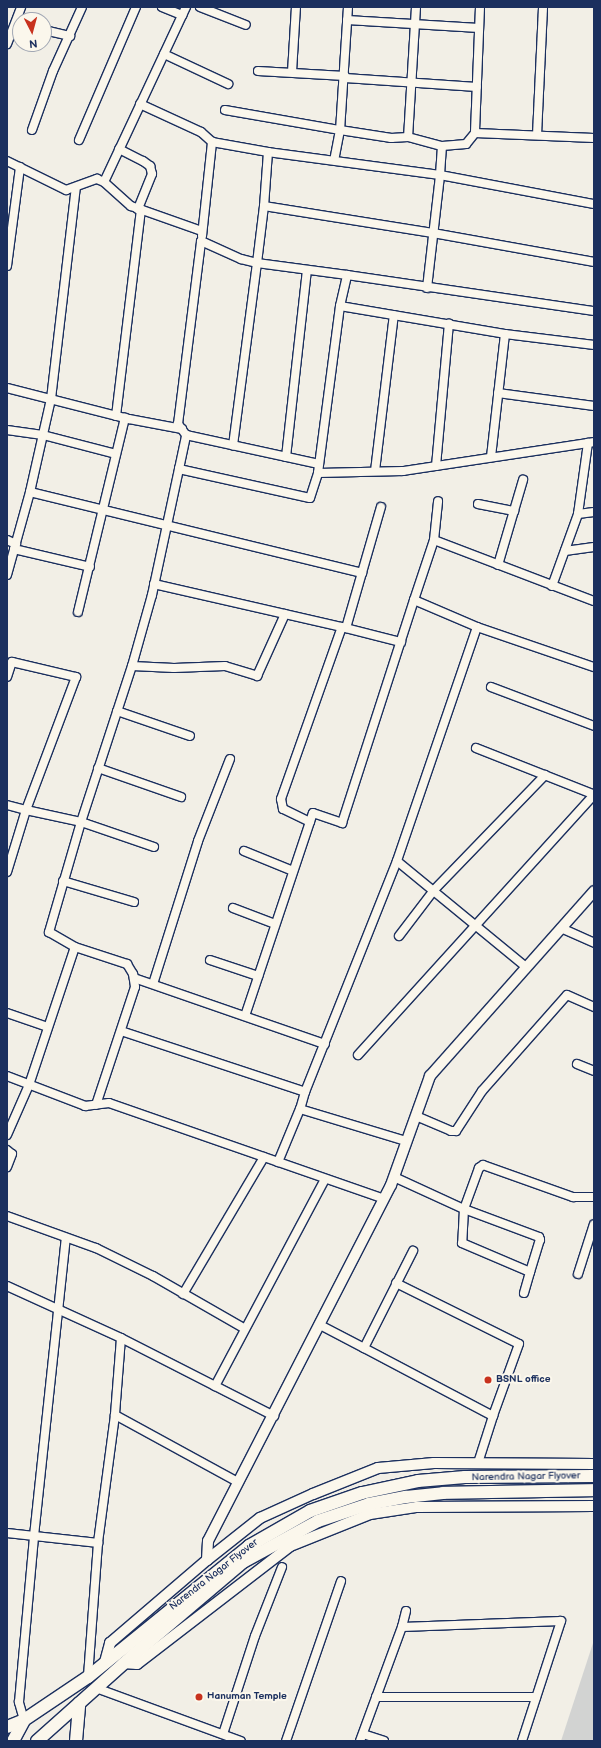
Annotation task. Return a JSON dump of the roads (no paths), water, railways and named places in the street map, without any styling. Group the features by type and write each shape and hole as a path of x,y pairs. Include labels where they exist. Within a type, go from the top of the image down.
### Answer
{"main road":[{"name":"Narendra Nagar Flyover","path":"7,1727 24,1720 88,1677 118,1651 249,1546 310,1511 362,1494 418,1481 465,1478 594,1476"},
{"name":"Narendra Nagar Flyover","path":"37,1741 127,1659 243,1562 318,1521 369,1504 406,1497 443,1493 594,1490"},
{"path":"76,1741 79,1703"},
{"path":"13,1741 24,1720"}],"street":[{"path":"32,130 53,72 82,7"},
{"path":"79,140 136,7"},
{"path":"104,182 184,11 162,7"},
{"path":"200,7 246,25"},
{"path":"292,72 296,7"},
{"path":"334,160 340,130 345,77 348,7"},
{"path":"408,137 416,7"},
{"path":"225,110 391,138 408,137 442,146 466,144 475,133 480,7"},
{"path":"537,135 543,7"},
{"path":"347,20 479,28"},
{"path":"7,44 12,29"},
{"path":"52,32 70,36"},
{"path":"164,54 228,84"},
{"path":"258,71 292,72 477,87"},
{"path":"140,104 201,132 212,142 268,152 440,175 594,204"},
{"path":"475,133 594,138"},
{"path":"96,1105 135,987 134,978 127,964 75,947 49,932 81,822 132,666 154,584 179,469 184,432 178,424 212,142"},
{"path":"427,288 442,146"},
{"path":"116,416 139,210 152,174 146,164 119,149"},
{"path":"233,445 264,206 268,152"},
{"path":"7,161 66,190 97,178 139,210 202,231"},
{"path":"7,266 20,167"},
{"path":"7,575 30,492 51,399 76,186"},
{"path":"264,206 434,233 594,262"},
{"path":"201,241 241,259 257,263 594,311"},
{"path":"286,457 307,270"},
{"path":"179,469 310,498 319,468 340,306 347,275"},
{"path":"340,306 505,334 594,345"},
{"path":"375,471 394,315"},
{"path":"436,466 450,324"},
{"path":"491,457 505,334"},
{"path":"7,388 286,457 319,468 375,471 436,466 591,442 578,514 552,586"},
{"path":"498,393 594,406"},
{"path":"78,612 125,418"},
{"path":"7,430 43,435 116,454"},
{"path":"498,565 523,480"},
{"path":"30,492 167,527 362,573"},
{"path":"245,1016 313,813 342,823 434,540 438,501"},
{"path":"478,504 514,511"},
{"path":"310,822 283,809 281,799 344,627 362,573 381,507"},
{"path":"578,514 594,512"},
{"path":"7,540 15,546 90,567"},
{"path":"434,540 594,601"},
{"path":"565,551 594,547"},
{"path":"154,584 344,627 400,642"},
{"path":"414,600 477,627 594,667"},
{"path":"132,666 174,668 225,666 257,676 285,614"},
{"path":"278,1162 397,861 477,627"},
{"path":"7,677 10,660 76,676 26,810 7,872"},
{"path":"490,687 594,726"},
{"path":"117,711 190,736"},
{"path":"358,1055 473,925 594,794 476,748"},
{"path":"153,984 198,841 230,759"},
{"path":"98,768 181,797"},
{"path":"399,936 434,890 545,775"},
{"path":"7,805 81,822 154,847"},
{"path":"244,851 293,871"},
{"path":"397,861 434,890 439,898 526,967"},
{"path":"63,881 134,902"},
{"path":"206,1560 208,1541 274,1416 394,1178 430,1076 594,891"},
{"path":"233,908 275,924"},
{"path":"561,928 594,943"},
{"path":"7,1135 29,1085 75,947"},
{"path":"210,960 258,976"},
{"path":"134,978 325,1044"},
{"path":"416,1116 451,1131 456,1131 482,1091 567,995 594,1007"},
{"path":"7,1013 48,1027"},
{"path":"120,1031 305,1092"},
{"path":"577,1064 594,1071"},
{"path":"7,1076 85,1106 109,1103 384,1199"},
{"path":"300,1109 406,1141"},
{"path":"7,1150 12,1154 7,1167"},
{"path":"183,1294 264,1157"},
{"path":"530,1272 462,1243 464,1209 479,1168 483,1165 572,1197 594,1197"},
{"path":"394,1178 464,1209 539,1237 524,1293"},
{"path":"215,1386 325,1179"},
{"path":"7,1216 96,1248 246,1329"},
{"path":"578,1274 594,1224"},
{"path":"24,1720 19,1702 34,1536 66,1238"},
{"path":"364,1348 413,1251"},
{"path":"396,1283 519,1344 478,1463"},
{"path":"7,1286 121,1338 274,1416"},
{"path":"320,1325 494,1416"},
{"path":"88,1677 98,1543 115,1415 121,1338"},
{"path":"115,1415 238,1482"},
{"path":"105,1662 110,1643 206,1560 260,1518 378,1468 434,1463 594,1464"},
{"path":"127,1659 137,1664 290,1546 370,1514 418,1507 594,1506"},
{"path":"7,1533 98,1543"},
{"path":"223,1734 255,1636 282,1567"},
{"path":"286,1741 341,1581"},
{"path":"384,1741 362,1737 402,1627 406,1611"},
{"path":"402,1627 561,1621 522,1741"},
{"path":"96,1688 240,1741"},
{"path":"376,1697 536,1697"}],"place":[{"name":"BSNL office","path":"488,1380"},
{"name":"Hanuman Temple","path":"199,1697"}]}
